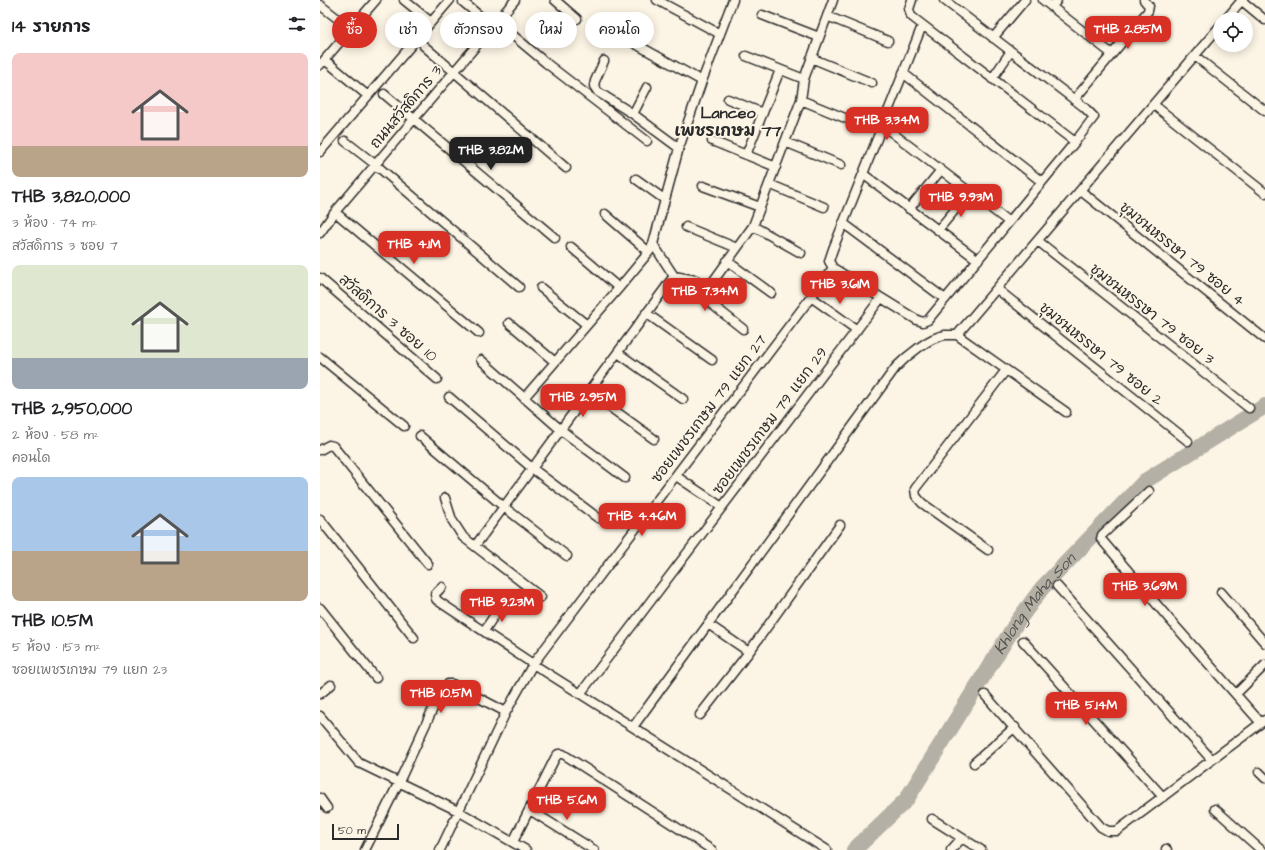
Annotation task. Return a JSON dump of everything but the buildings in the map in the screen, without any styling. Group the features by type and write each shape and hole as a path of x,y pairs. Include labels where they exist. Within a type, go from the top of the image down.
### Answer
{"street":[{"path":"366,12 376,0"},
{"path":"404,0 419,12"},
{"path":"432,21 450,0"},
{"name":"ถนนสวัสดิการ 3","path":"506,12 516,0"},
{"path":"555,0 569,12"},
{"path":"657,0 720,34"},
{"path":"524,398 619,288 651,248 679,148 702,81 733,0"},
{"path":"743,329 703,297 753,226 801,100 804,79 833,0"},
{"path":"912,0 909,10 911,16 922,26 1075,142"},
{"path":"922,26 829,261 833,268 917,320 923,322 928,320 946,299 1094,117 944,0"},
{"path":"994,38 1025,0"},
{"path":"1043,0 1112,54"},
{"path":"1052,7 1057,0"},
{"path":"1074,100 1148,11 1149,6 1144,0"},
{"path":"1232,12 1242,0 1265,20"},
{"path":"463,2 477,12"},
{"path":"320,5 332,14"},
{"path":"762,15 819,37"},
{"path":"827,16 888,41"},
{"path":"957,335 1213,34"},
{"path":"517,41 647,141"},
{"path":"334,48 322,62 368,96"},
{"path":"320,152 409,48"},
{"path":"426,48 566,168"},
{"name":"ถนนสวัสดิการ 3","path":"320,233 336,212 475,48"},
{"path":"643,48 702,81"},
{"path":"992,79 1011,51"},
{"path":"746,56 804,79"},
{"path":"1195,56 1265,111"},
{"path":"811,58 872,83"},
{"path":"604,61 594,86 598,92 633,114 679,148"},
{"path":"746,155 780,70"},
{"path":"903,74 1042,182"},
{"path":"633,114 647,87"},
{"path":"384,94 555,238"},
{"path":"728,99 763,113"},
{"path":"801,100 857,123"},
{"path":"1154,105 1265,193"},
{"path":"882,125 1009,222"},
{"path":"345,141 376,165 519,287"},
{"path":"712,142 776,166"},
{"path":"785,142 841,165"},
{"path":"909,209 941,170"},
{"path":"863,174 978,260"},
{"path":"636,179 664,199"},
{"path":"769,184 824,207"},
{"path":"703,186 760,207"},
{"name":"ชุมชนหรรษา 79 ซอย 4","path":"1081,191 1265,339"},
{"path":"938,230 970,192"},
{"path":"336,212 479,333"},
{"path":"604,214 651,248 674,276 696,280"},
{"path":"843,223 946,299"},
{"path":"753,226 801,253"},
{"path":"686,227 737,248"},
{"name":"ชุมชนหรรษา 79 ซอย 3","path":"1038,241 1248,408"},
{"path":"571,247 619,288"},
{"path":"727,261 771,293"},
{"name":"ซอยเพชรเกษม 79 แยก 27","path":"440,850 506,712 533,664 833,268"},
{"path":"475,546 562,430 674,276"},
{"name":"สวัสดิการ 3 ซอย 10","path":"320,278 437,379"},
{"path":"541,288 587,325"},
{"name":"ชุมชนหรรษา 79 ซอย 2","path":"997,289 1188,441"},
{"path":"811,297 857,330"},
{"name":"ซอยเพชรเกษม 79 แยก 29","path":"580,694 881,298"},
{"path":"646,313 712,360"},
{"path":"509,323 555,362"},
{"path":"633,727 896,367 905,358 924,344 944,335 957,335 1066,412"},
{"path":"618,353 683,400"},
{"path":"320,357 404,426"},
{"path":"481,360 562,430 625,478"},
{"path":"988,550 922,503 916,496 915,489 1006,370"},
{"path":"589,392 654,439"},
{"path":"449,397 533,469 598,518"},
{"path":"420,436 504,508 567,556"},
{"path":"320,450 329,445 333,446 428,564"},
{"path":"676,476 722,508"},
{"path":"985,695 1015,727 1101,827 1108,831 1117,831 1263,722 1165,614 1101,539 1102,535 1149,491"},
{"path":"445,498 456,529 463,537 541,597"},
{"path":"320,519 414,638"},
{"path":"700,715 749,652 840,525"},
{"path":"1057,586 1212,760"},
{"path":"442,587 435,594 438,601 533,664 827,850"},
{"path":"1221,592 1265,643"},
{"path":"484,631 502,604"},
{"path":"320,608 376,678"},
{"path":"708,624 749,652"},
{"path":"1023,641 1163,797"},
{"path":"1236,694 1265,665"},
{"path":"365,850 399,782 442,689 448,684 452,684 506,712"},
{"path":"320,694 331,685"},
{"path":"320,716 359,763 458,811 526,850"},
{"path":"974,763 1015,727"},
{"path":"513,842 555,758 558,754 563,754 712,850"},
{"path":"320,798 327,808"},
{"path":"1215,809 1261,850"},
{"path":"530,810 594,850"},
{"path":"932,819 982,850"},
{"path":"951,850 962,838"}],"waterway":[{"name":"Khlong Maha Son","path":"854,850 906,800 1017,622 1042,588 1145,481 1265,406"}],"district":[{"name":"Lanceo เพชรเกษม 77","path":"728,122"}]}
